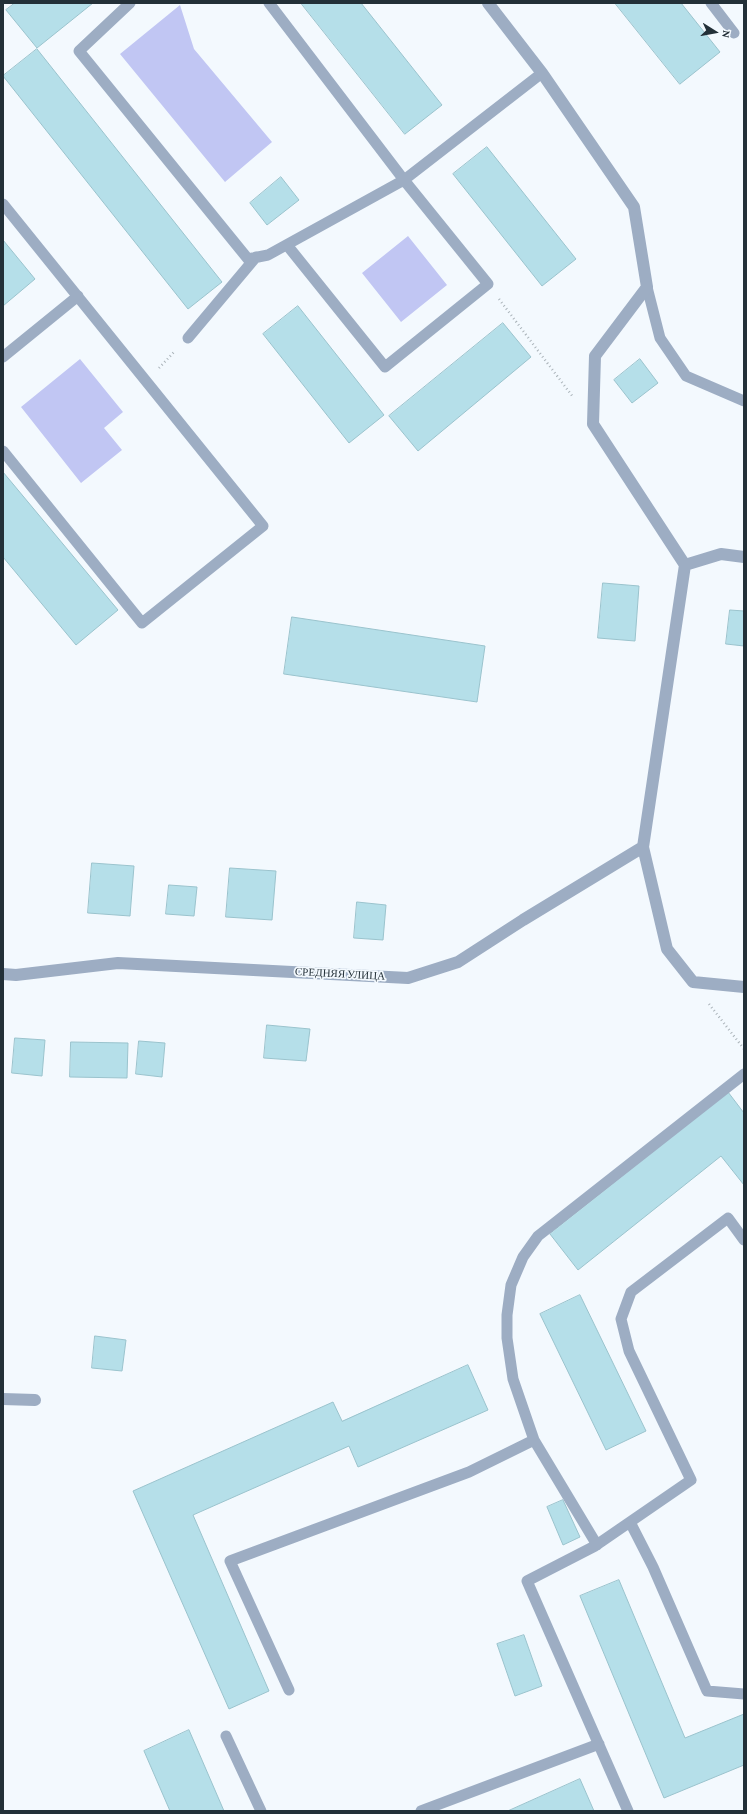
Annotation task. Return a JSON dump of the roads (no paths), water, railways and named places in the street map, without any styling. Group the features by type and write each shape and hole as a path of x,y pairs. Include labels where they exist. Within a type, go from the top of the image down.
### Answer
{"street":[{"path":"488,3 542,73 634,207 647,287 595,356 593,424 685,565 644,847 667,949 692,982 744,987"},
{"path":"685,565 721,554 744,557"},
{"name":"СРЕДНЯЯ УЛИЦА","path":"3,974 16,975 118,963 408,978 458,962 523,920 644,847"},
{"path":"3,1398 35,1400"}],"lane":[{"path":"130,3 79,51 248,259 268,255 287,246 404,180 542,73"},
{"path":"269,3 404,180 488,284 385,367 287,246"},
{"path":"711,3 734,33"},
{"path":"3,204 262,526 142,623 3,451"},
{"path":"188,338 256,258"},
{"path":"647,287 660,338 686,376 744,401"},
{"path":"3,357 78,296"},
{"path":"597,1545 534,1440 513,1380 507,1338 507,1315 511,1285 523,1257 538,1236 744,1074"},
{"path":"628,1811 527,1581 597,1545 691,1480 629,1351 621,1319 631,1292 728,1218 744,1240"},
{"path":"289,1690 230,1561 469,1472 534,1440"},
{"path":"630,1522 653,1567 707,1691 744,1694"},
{"path":"226,1736 261,1811"},
{"path":"421,1811 599,1744"}]}
